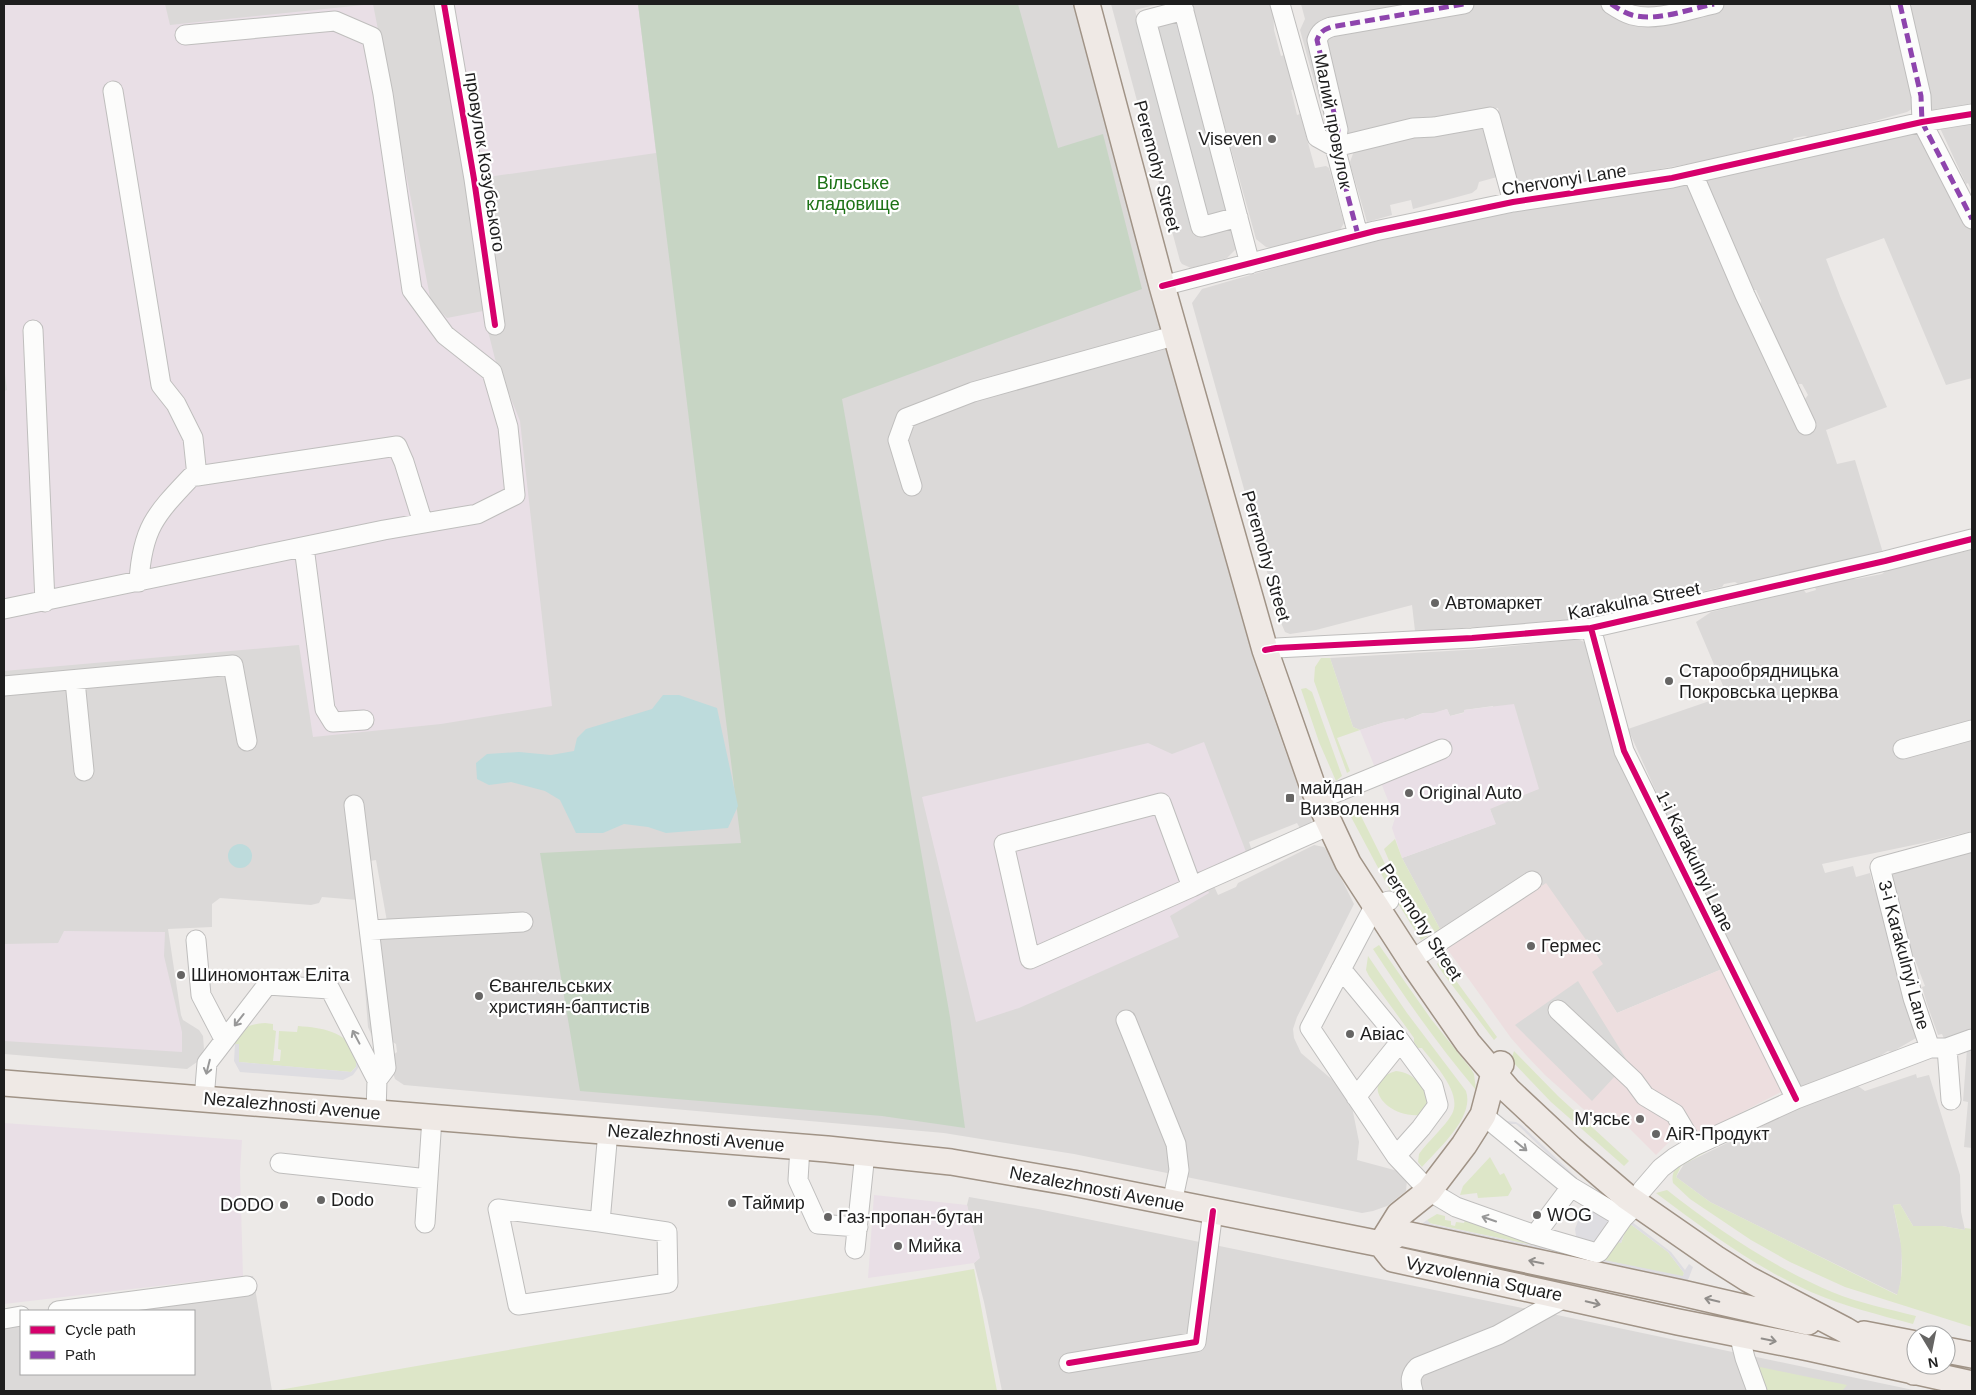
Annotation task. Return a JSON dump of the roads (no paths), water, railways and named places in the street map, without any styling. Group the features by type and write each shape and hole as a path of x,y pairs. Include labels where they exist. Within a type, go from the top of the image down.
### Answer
{"main road":[{"name":"Peremohy Street","path":"1087,4 1271,649 1340,818 1416,968 1468,1043 1518,1084 1589,1149 1634,1204"},
{"name":"Peremohy Street","path":"1098,4 1167,284 1176,335 1314,790 1348,863 1422,953 1498,1069"},
{"path":"1381,1244 1399,1215 1429,1192 1464,1146 1483,1115 1498,1069"},
{"name":"Nezalezhnosti Avenue","path":"4,1082 432,1118 800,1146 951,1162 1073,1183 1381,1244"},
{"name":"Vyzvolennia Square","path":"1634,1204 1748,1279 1845,1330 1906,1359"},
{"name":"Vyzvolennia Square","path":"1634,1204 1712,1240 1764,1273 1883,1338 1906,1355"},
{"name":"Vyzvolennia Square","path":"1906,1342 1400,1233 1381,1244 1393,1259 1739,1334 1906,1363"},
{"path":"1956,1352 1972,1355"},
{"name":"Vyzvolennia Square","path":"1937,1375 1955,1385 1972,1384"}],"street":[{"name":"провулок Козубського","path":"444,4 474,179 496,325"},
{"path":"1280,4 1317,137 1335,147 1413,128 1434,127 1490,117 1513,202"},
{"name":"Малий провулок","path":"1358,235 1335,147 1338,130 1317,40 1319,34 1331,27 1418,8 1464,4"},
{"path":"1611,4 1631,15 1646,16 1660,16 1705,5"},
{"path":"1900,4 1921,96 1922,122 1972,219"},
{"path":"1238,216 1201,227 1146,20 1183,7 1238,216 1250,264"},
{"path":"4,610 304,547 477,514 515,495 508,427 492,372 445,335 412,290 384,94 372,37 335,21 185,35"},
{"path":"113,91 161,385 176,404 193,438 197,476"},
{"name":"Chervonyi Lane","path":"1167,284 1358,235 1513,202 1694,174 1922,122 1972,114"},
{"path":"1694,174 1745,295 1806,425"},
{"path":"33,330 45,602"},
{"path":"912,486 898,440 906,418 973,392 1176,335"},
{"path":"139,582 144,544 150,526 165,505 191,477 396,446 404,462 423,524"},
{"name":"Karakulna Street","path":"1271,649 1472,638 1590,628 1885,561 1972,539"},
{"path":"304,547 325,709 332,722 364,720"},
{"name":"1-i Karakulnyi Lane","path":"1590,628 1624,751 1796,1099"},
{"path":"4,686 233,665 247,741"},
{"path":"75,680 84,771"},
{"path":"1903,749 1972,730"},
{"path":"1330,795 1442,749"},
{"path":"1192,887 1161,803 1004,844 1030,959 1330,826"},
{"path":"354,805 386,1068 377,1080"},
{"name":"3-i Karakulnyi Lane","path":"1938,1048 1913,998 1880,867 1972,842"},
{"path":"1422,953 1532,881"},
{"path":"1382,903 1341,968 1310,1028 1396,1156 1429,1192 1456,1207 1535,1235 1596,1253 1599,1252 1661,1168 1694,1146 1796,1099 1938,1048 1972,1039"},
{"path":"370,930 522,922"},
{"path":"196,940 201,995 224,1040"},
{"path":"1341,968 1433,1086 1438,1105 1396,1156"},
{"path":"204,1099 207,1063 267,985 330,989 377,1080 376,1113"},
{"path":"1558,1010 1634,1080 1645,1096 1675,1114 1694,1146"},
{"path":"1126,1020 1176,1144 1179,1170 1172,1203"},
{"path":"1356,1097 1400,1042"},
{"path":"1938,1048 1950,1100"},
{"path":"1483,1115 1571,1187 1634,1204"},
{"path":"425,1223 432,1118"},
{"path":"600,1222 608,1132"},
{"path":"800,1146 798,1180 818,1224 858,1227"},
{"path":"855,1249 865,1153"},
{"path":"280,1163 428,1179"},
{"path":"1535,1235 1571,1187"},
{"path":"498,1209 600,1222 667,1232 668,1283 518,1305 498,1209"},
{"path":"1070,1363 1196,1342 1213,1211"},
{"path":"66,1310 247,1286"},
{"path":"1413,1391 1410,1380 1412,1373 1418,1368 1498,1335 1566,1297"},
{"path":"4,1318 20,1316"},
{"path":"1739,1334 1745,1358 1757,1391"}],"water":[{"path":"663,695 679,695 717,708 738,806 728,828 666,833 648,827 624,824 603,833 576,833 560,800 545,791 511,782 489,785 477,779 476,763 487,754 519,752 551,755 574,751 577,738 586,729 652,709"},
{"path":"240,844 245,845 251,851 251,861 245,867 240,868 235,867 229,861 228,856 229,851 235,845"}],"place":[{"name":"Viseven","path":"1272,139"},
{"name":"Автомаркет","path":"1435,603"},
{"name":"Старообрядницька Покровська церква","path":"1669,681"},
{"name":"Original Auto","path":"1409,793"},
{"name":"майдан Визволення","path":"1290,798"},
{"name":"Гермес","path":"1531,946"},
{"name":"Шиномонтаж Еліта","path":"181,975"},
{"name":"Євангельських християн-баптистів","path":"479,996"},
{"name":"Авіас","path":"1350,1034"},
{"name":"М'ясьє","path":"1640,1119"},
{"name":"AiR-Продукт","path":"1656,1134"},
{"name":"Dodo","path":"321,1200"},
{"name":"Таймир","path":"732,1203"},
{"name":"DODO","path":"284,1205"},
{"name":"WOG","path":"1537,1215"},
{"name":"Газ-пропан-бутан","path":"828,1217"},
{"name":"Мийка","path":"898,1246"}],"park label":[{"name":"Вільське кладовище","path":"853,193"}]}
